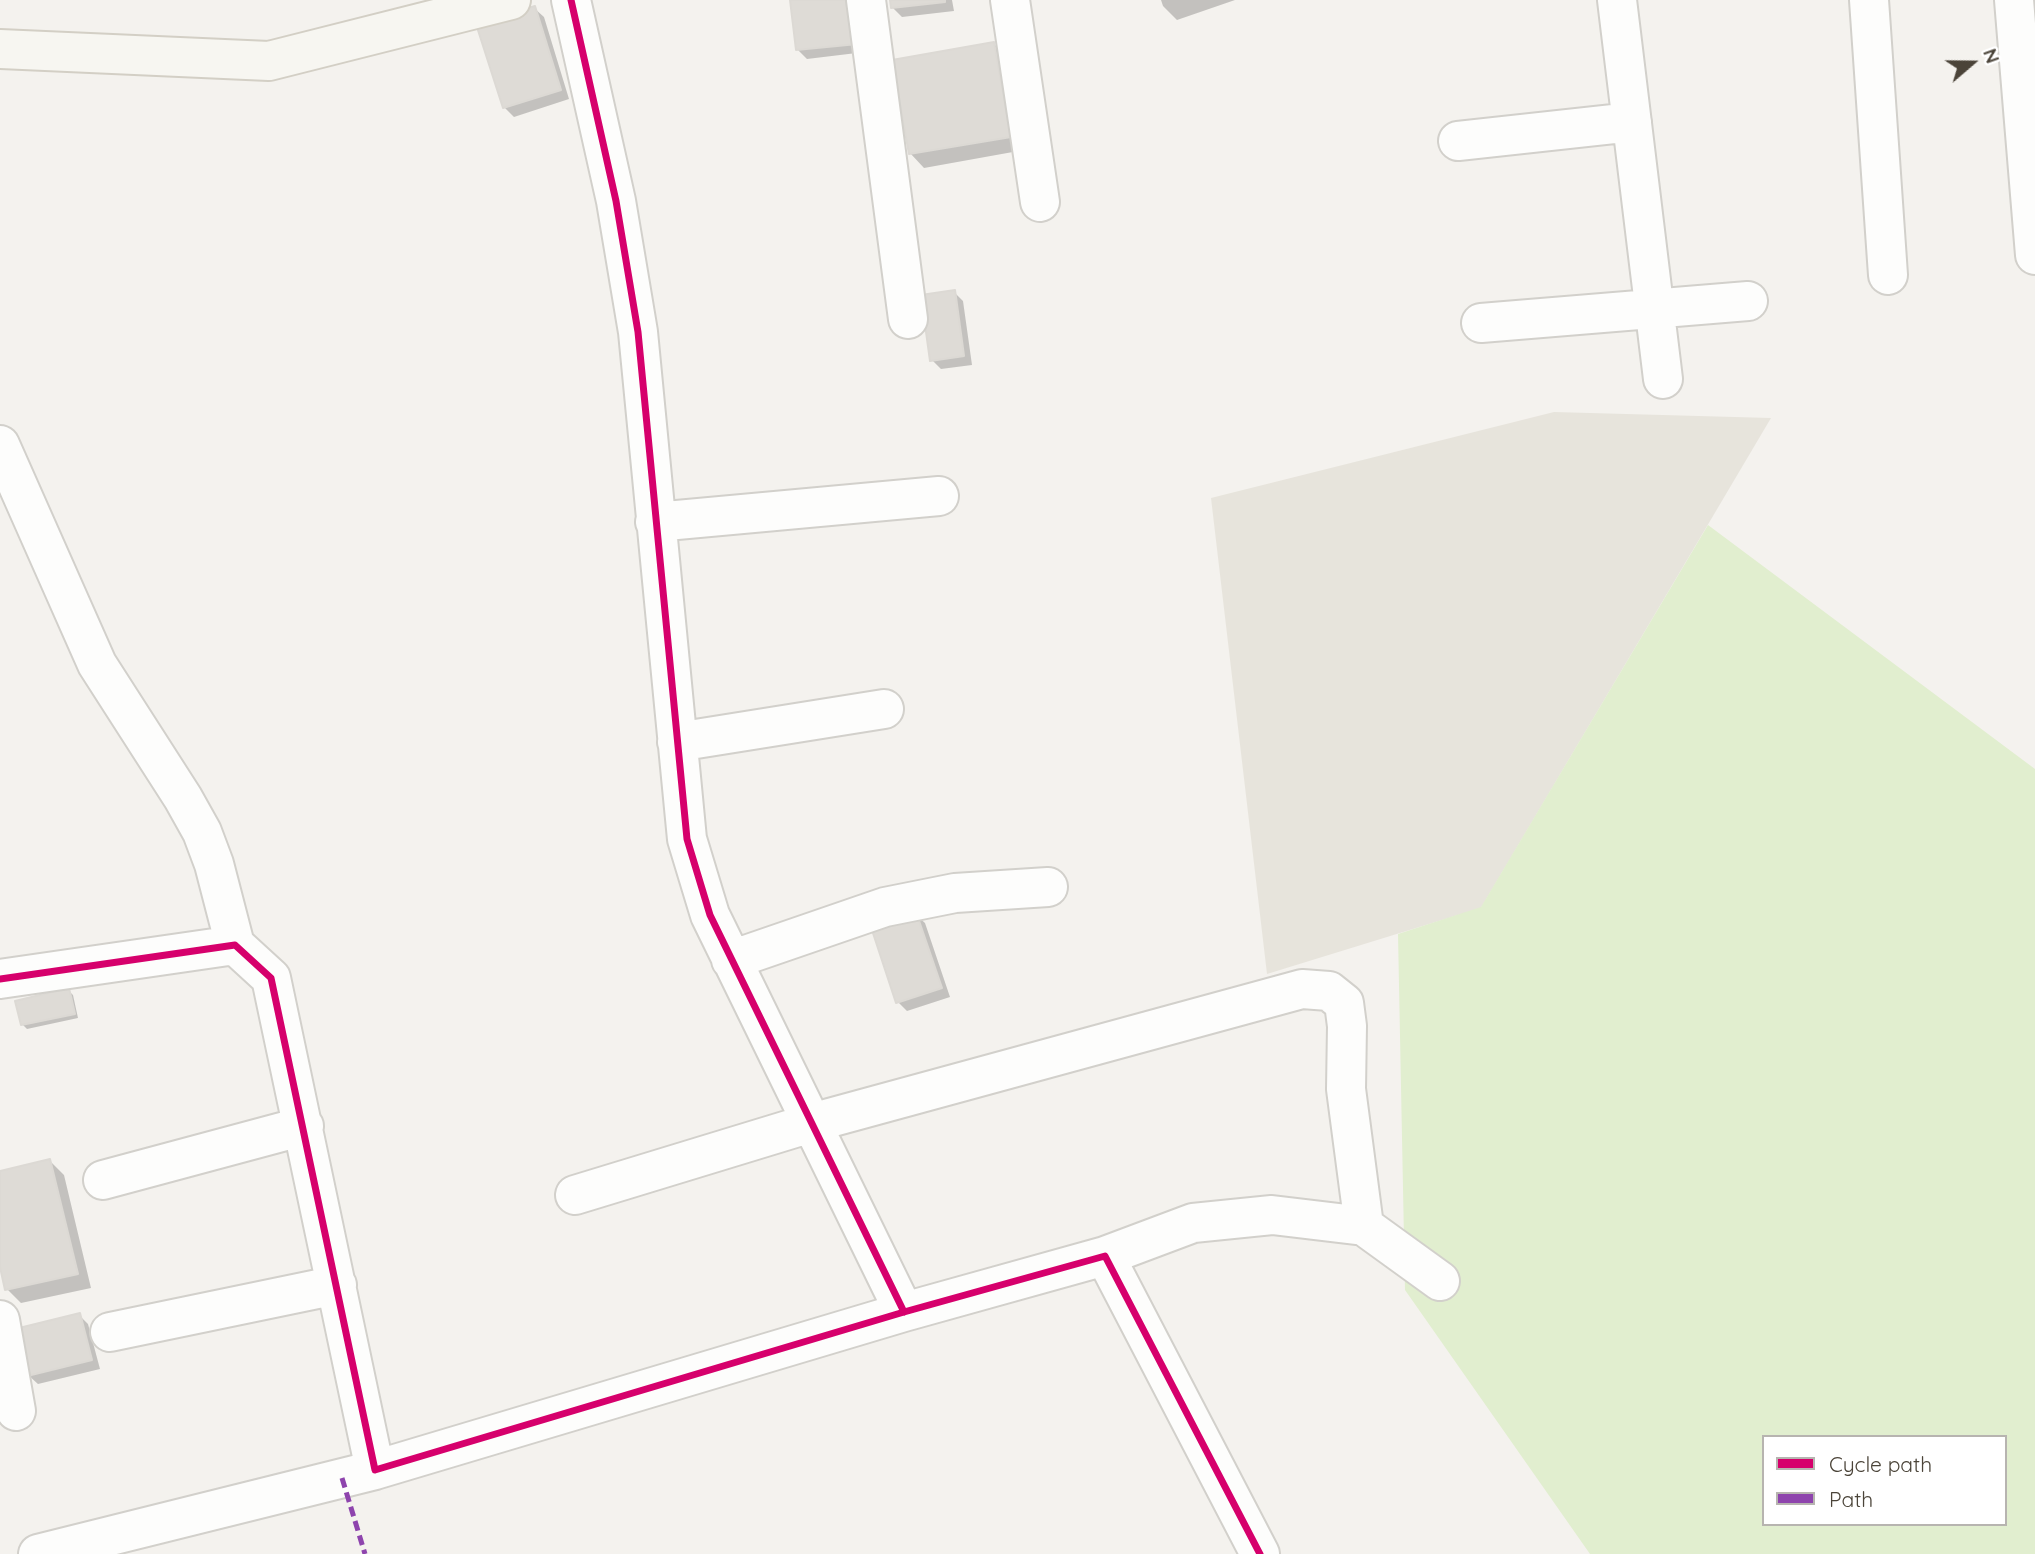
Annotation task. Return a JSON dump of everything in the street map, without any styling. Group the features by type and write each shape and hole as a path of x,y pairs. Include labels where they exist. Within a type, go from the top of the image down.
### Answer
{"street":[{"path":"0,49 269,61 511,0"},
{"path":"571,0 616,201 638,332 687,839 710,915 904,1312"},
{"path":"866,0 908,319"},
{"path":"1010,0 1040,202"},
{"path":"1617,0 1663,379"},
{"path":"1869,0 1888,275"},
{"path":"2014,0 2035,255"},
{"path":"1458,141 1632,122"},
{"path":"1481,323 1748,301"},
{"path":"0,445 97,664 202,832 214,864 235,945 271,978 375,1470"},
{"path":"655,522 939,496"},
{"path":"677,742 884,709"},
{"path":"731,960 885,907 955,893 1048,887"},
{"path":"0,979 235,945"},
{"path":"575,1195 811,1123 1302,989 1329,991 1344,1003 1346,1089 1364,1226"},
{"path":"103,1180 304,1126"},
{"path":"38,1554 375,1470 904,1312 1105,1256 1193,1223 1272,1215 1364,1226 1440,1281"},
{"path":"1105,1256 1260,1554"},
{"path":"110,1332 337,1285"},
{"path":"0,1320 16,1411"}],"shaded area":[{"path":"1554,412 1771,418 1481,908 1267,974 1211,498"}],"green space":[{"path":"1708,525 2035,769 2035,1554 1590,1554 1405,1290 1398,934 1481,907"}],"building":[{"path":"790,0 852,0 857,44 796,50"},
{"path":"890,0 945,0 945,2 891,8"},
{"path":"535,6 561,90 503,108 476,24"},
{"path":"994,42 1011,137 909,154 892,60"},
{"path":"955,290 964,356 930,361 921,295"},
{"path":"916,912 942,988 896,1003 871,927"},
{"path":"69,988 75,1014 21,1025 15,1001"},
{"path":"50,1159 78,1274 5,1290 0,1267 0,1171"},
{"path":"80,1313 92,1360 27,1376 15,1329"}],"marked path":[{"path":"342,1478 365,1554"}],"cycle path":[{"path":"571,0 616,201 638,332 687,839 710,915 904,1312"},
{"path":"0,979 235,945 271,978 375,1470 904,1312 1105,1256 1260,1554"}]}
